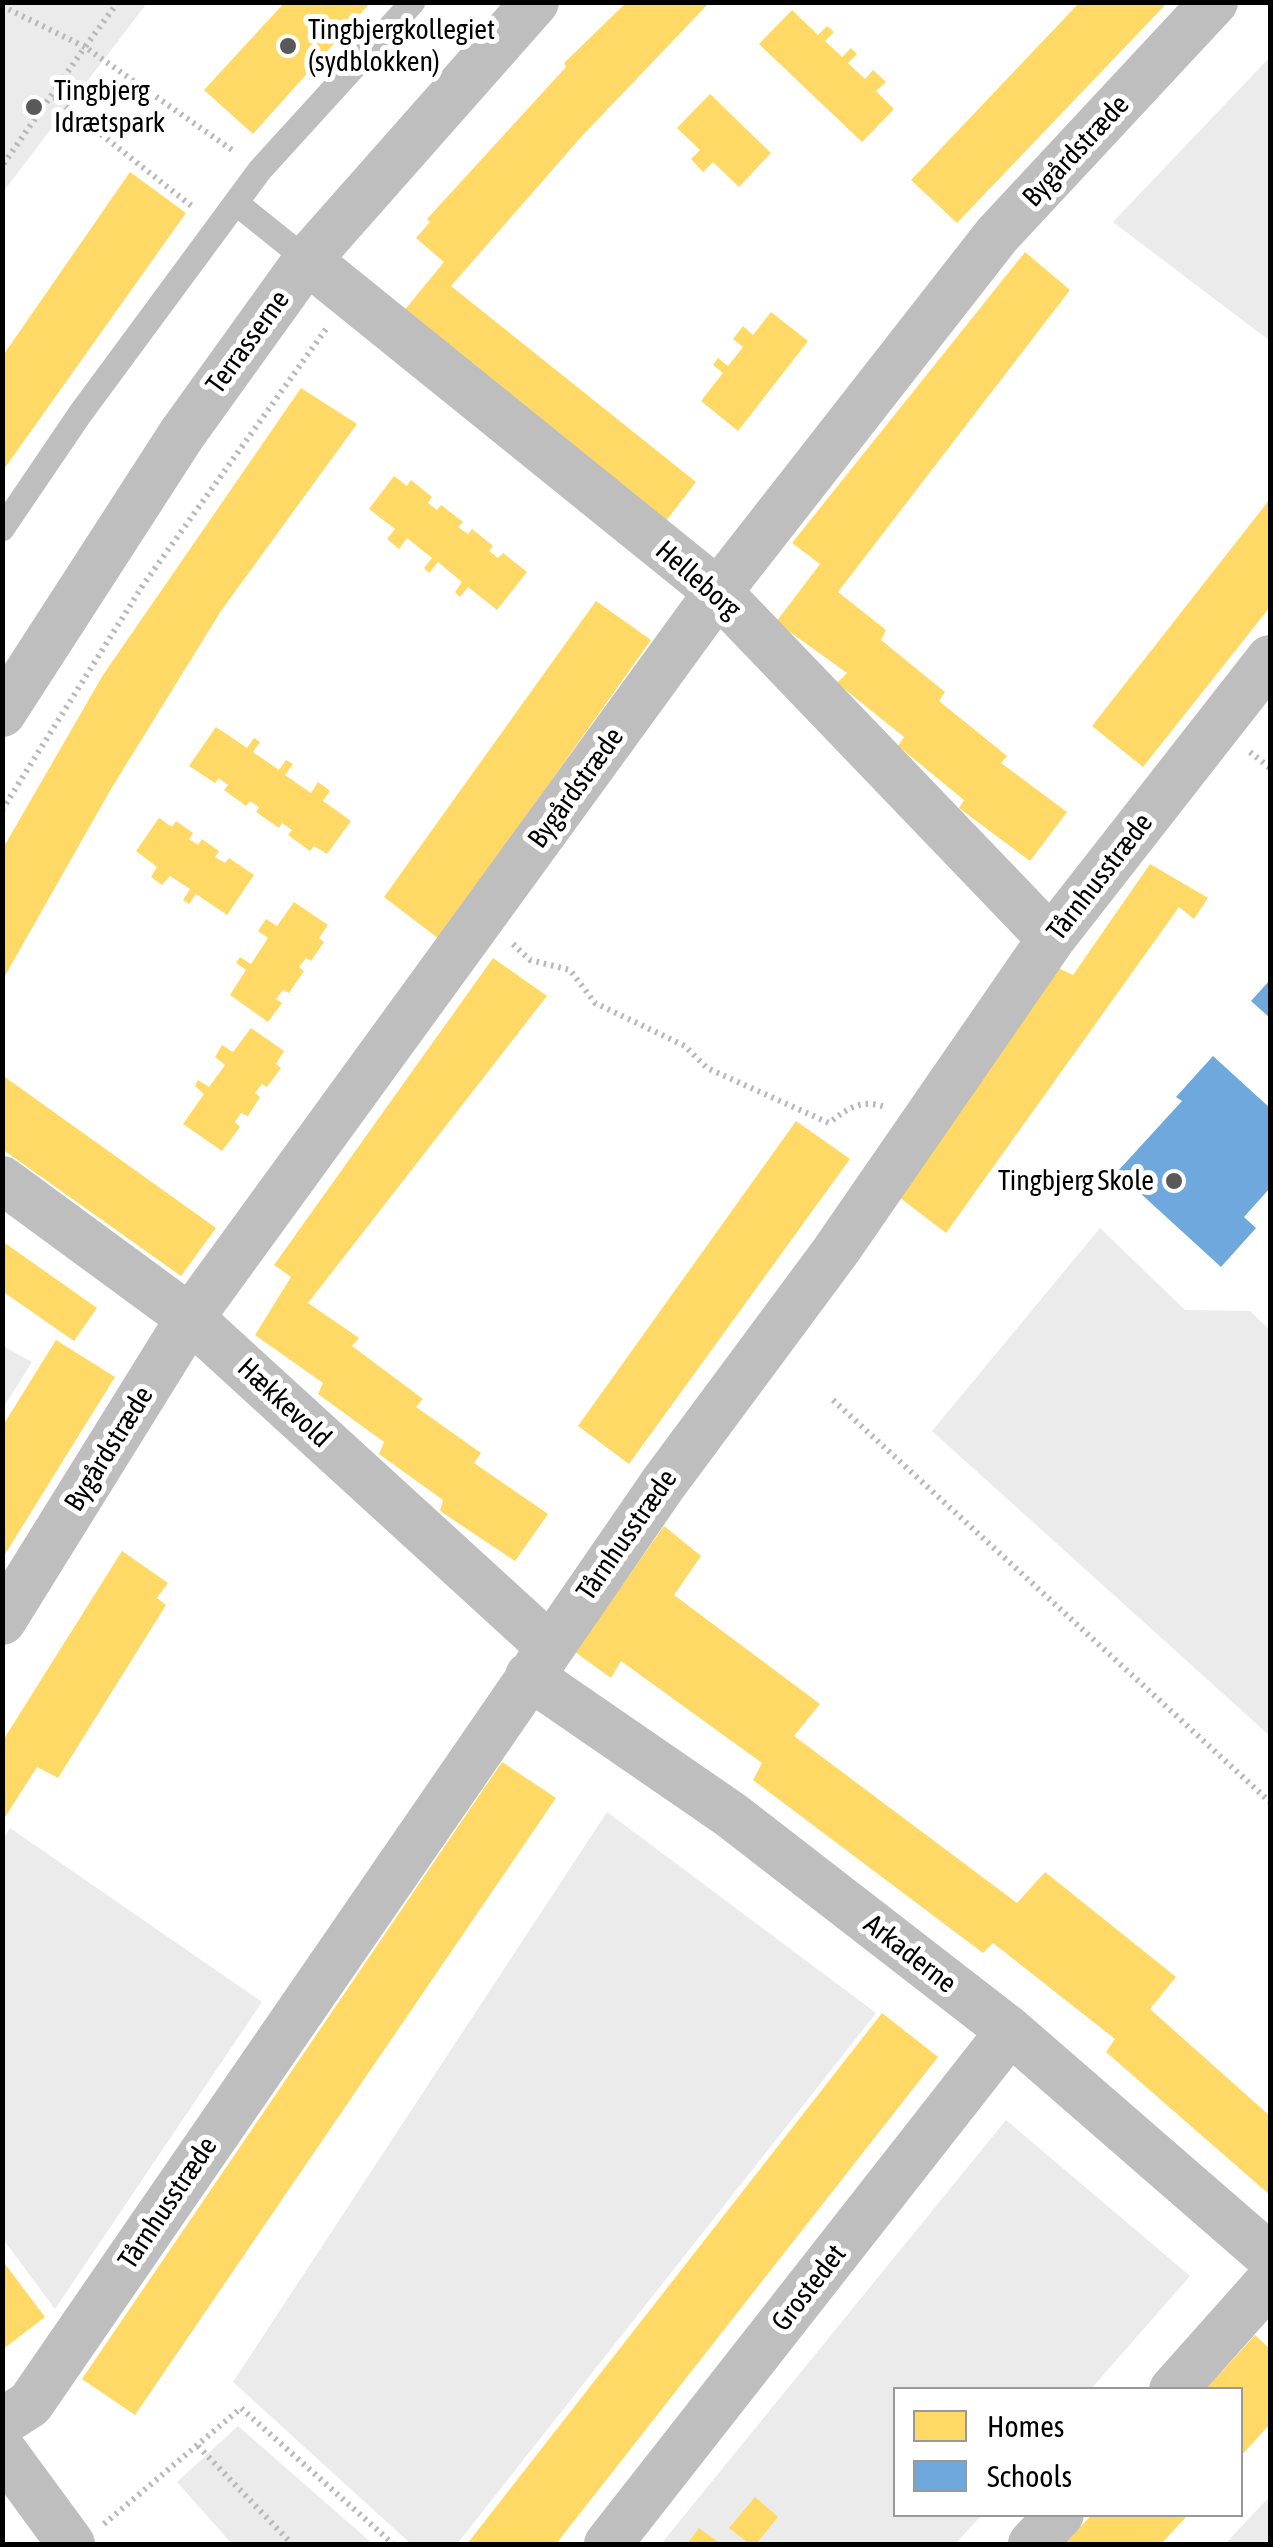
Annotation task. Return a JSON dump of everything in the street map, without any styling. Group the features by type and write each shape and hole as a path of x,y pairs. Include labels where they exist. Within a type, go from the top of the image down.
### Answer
{"street":[{"name":"Terrasserne","path":"2,713 182,434 308,260 535,2"},
{"name":"Bygårdstræde","path":"2,1621 190,1318 718,592 997,236 1214,2"},
{"name":"Helleborg","path":"308,260 718,592 1051,939"},
{"name":"Tårnhusstræde","path":"2,2422 30,2404 539,1661 925,1122 1051,939 1270,659"},
{"name":"Hækkevold","path":"2,1180 190,1318 539,1661"},
{"name":"Arkaderne","path":"539,1661 731,1816 1010,2030 1270,2257"},
{"name":"Grostedet","path":"608,2544 1010,2030"},
{"path":"1176,2387 1270,2282"},
{"path":"2,2450 82,2538"},
{"path":"1032,2544 1057,2517"}],"lane":[{"path":"2,530 80,414 260,170 413,2"},
{"path":"236,203 308,260"}],"path":[{"path":"2,166 118,2"},
{"path":"2,6 85,47 260,170"},
{"path":"54,97 218,227"},
{"path":"2,810 143,586 350,296"},
{"path":"482,917 530,960 570,970 595,1003 684,1046 707,1068 829,1123 848,1108 870,1102 925,1122"},
{"path":"833,1400 1270,1802"},
{"path":"82,2538 241,2408 393,2544"},
{"path":"198,2446 292,2544"}],"shaded area":[{"name":"Tingbjerg Idrætspark","path":"2,3 147,3 3,192"},
{"path":"1270,57 1270,341 1113,222"},
{"path":"1100,1228 1185,1310 1250,1311 1270,1330 1270,1736 932,1431"},
{"path":"3,1346 32,1362 3,1408"},
{"path":"607,1812 876,2013 457,2544 411,2544 233,2382"},
{"path":"10,1828 262,2002 55,2309 3,2239 2,1841"},
{"path":"1006,2120 1190,2276 1093,2387 893,2387 893,2517 980,2517 955,2544 661,2544"},
{"path":"238,2426 373,2544 232,2544 177,2482"},
{"path":"1270,2496 1270,2544 1225,2544"}],"building: Homes":[{"name":"Tingbjergkollegiet (sydblokken)","path":"285,2 371,2 253,134 204,90"},
{"path":"627,2 710,2 582,136 451,286 696,482 662,526 398,318 444,262 416,238 430,222 427,219 566,67 564,63"},
{"path":"1080,2 1168,2 957,223 911,180"},
{"path":"792,10 818,35 827,26 834,32 825,41 842,57 851,48 857,54 848,63 865,79 873,70 886,82 876,91 894,109 862,142 759,44"},
{"path":"710,94 771,153 739,187 713,162 703,172 691,159 700,150 677,128"},
{"path":"130,172 186,213 2,472 2,357"},
{"path":"1025,252 1070,290 838,592 886,630 881,640 945,692 939,701 1007,756 1001,763 1067,812 1030,861 959,808 964,800 898,746 904,737 837,683 847,673 776,622 820,564 792,543"},
{"path":"771,312 808,341 738,431 701,401 723,373 713,365 718,358 728,366 743,347 733,339 743,326 753,335"},
{"path":"301,388 357,424 221,611 111,789 2,981 2,850 103,675"},
{"path":"394,476 407,486 411,480 432,497 428,503 437,510 441,505 463,522 458,527 468,534 472,529 493,546 489,551 498,558 503,553 527,572 497,610 468,587 460,597 455,592 462,582 438,562 429,573 424,568 432,558 407,538 399,549 387,539 395,529 369,509"},
{"path":"1270,499 1270,607 1143,767 1092,726"},
{"path":"596,601 651,640 439,939 384,897"},
{"path":"216,727 247,748 254,738 260,742 253,752 279,770 286,760 293,764 285,775 311,793 318,782 330,791 323,801 351,821 327,854 314,846 310,851 288,835 292,830 282,823 279,828 256,812 259,807 250,801 246,806 224,790 228,785 219,778 215,783 189,766"},
{"path":"159,818 172,827 176,821 193,833 189,839 198,845 202,839 219,851 215,857 225,863 229,858 254,875 227,915 196,894 189,904 183,900 190,889 170,876 162,885 151,877 157,867 136,851"},
{"path":"1150,864 1208,898 1194,919 1179,907 946,1233 895,1194 1054,966 1073,975"},
{"path":"294,902 328,925 319,938 324,942 311,961 306,958 299,967 304,971 289,993 283,990 276,999 282,1003 268,1022 230,995 246,970 236,963 240,957 251,964 268,938 258,931 266,919 277,926"},
{"path":"493,958 547,996 308,1303 359,1338 352,1346 423,1399 416,1407 481,1453 474,1463 548,1514 515,1561 440,1511 443,1500 379,1454 384,1442 318,1394 323,1383 255,1335 291,1277 274,1265"},
{"path":"251,1028 284,1051 276,1064 281,1068 267,1087 262,1084 255,1093 260,1097 248,1116 241,1113 235,1122 240,1127 222,1151 183,1124 204,1094 195,1086 198,1080 209,1087 225,1065 215,1057 222,1045 233,1052"},
{"path":"2,1075 216,1228 181,1276 2,1149"},
{"path":"796,1121 850,1159 629,1464 578,1426"},
{"path":"2,1241 97,1308 74,1341 2,1291"},
{"path":"56,1340 115,1377 2,1559 2,1427"},
{"path":"664,1526 701,1556 674,1595 820,1704 794,1736 1017,1903 1045,1872 1176,1977 1150,2009 1270,2116 1270,2195 1106,2052 1115,2039 993,1943 983,1953 753,1780 762,1763 621,1661 611,1678 575,1652"},
{"path":"122,1551 168,1583 157,1598 166,1605 58,1778 37,1767 2,1822 2,1742"},
{"path":"502,1762 556,1798 135,2415 82,2379"},
{"path":"882,2013 938,2057 556,2544 467,2544"},
{"path":"2,2260 45,2317 2,2350"},
{"path":"1255,2335 1270,2349 1270,2424 1243,2454 1243,2387 1208,2387"},
{"path":"755,2497 778,2517 756,2544 750,2544 729,2528"},
{"path":"1089,2517 1186,2517 1161,2544 1065,2544"},
{"path":"699,2528 721,2544 687,2544"}],"building: Schools":[{"path":"1270,980 1270,1018 1251,1001"},
{"path":"1213,1056 1270,1108 1270,1188 1244,1217 1256,1228 1221,1267 1117,1172 1182,1101 1176,1097"}],"place":[{"name":"Tingbjergkollegiet (sydblokken)","path":"288,46"},
{"name":"Tingbjerg Idrætspark","path":"34,107"},
{"name":"Tingbjerg Skole","path":"1174,1181"}]}
